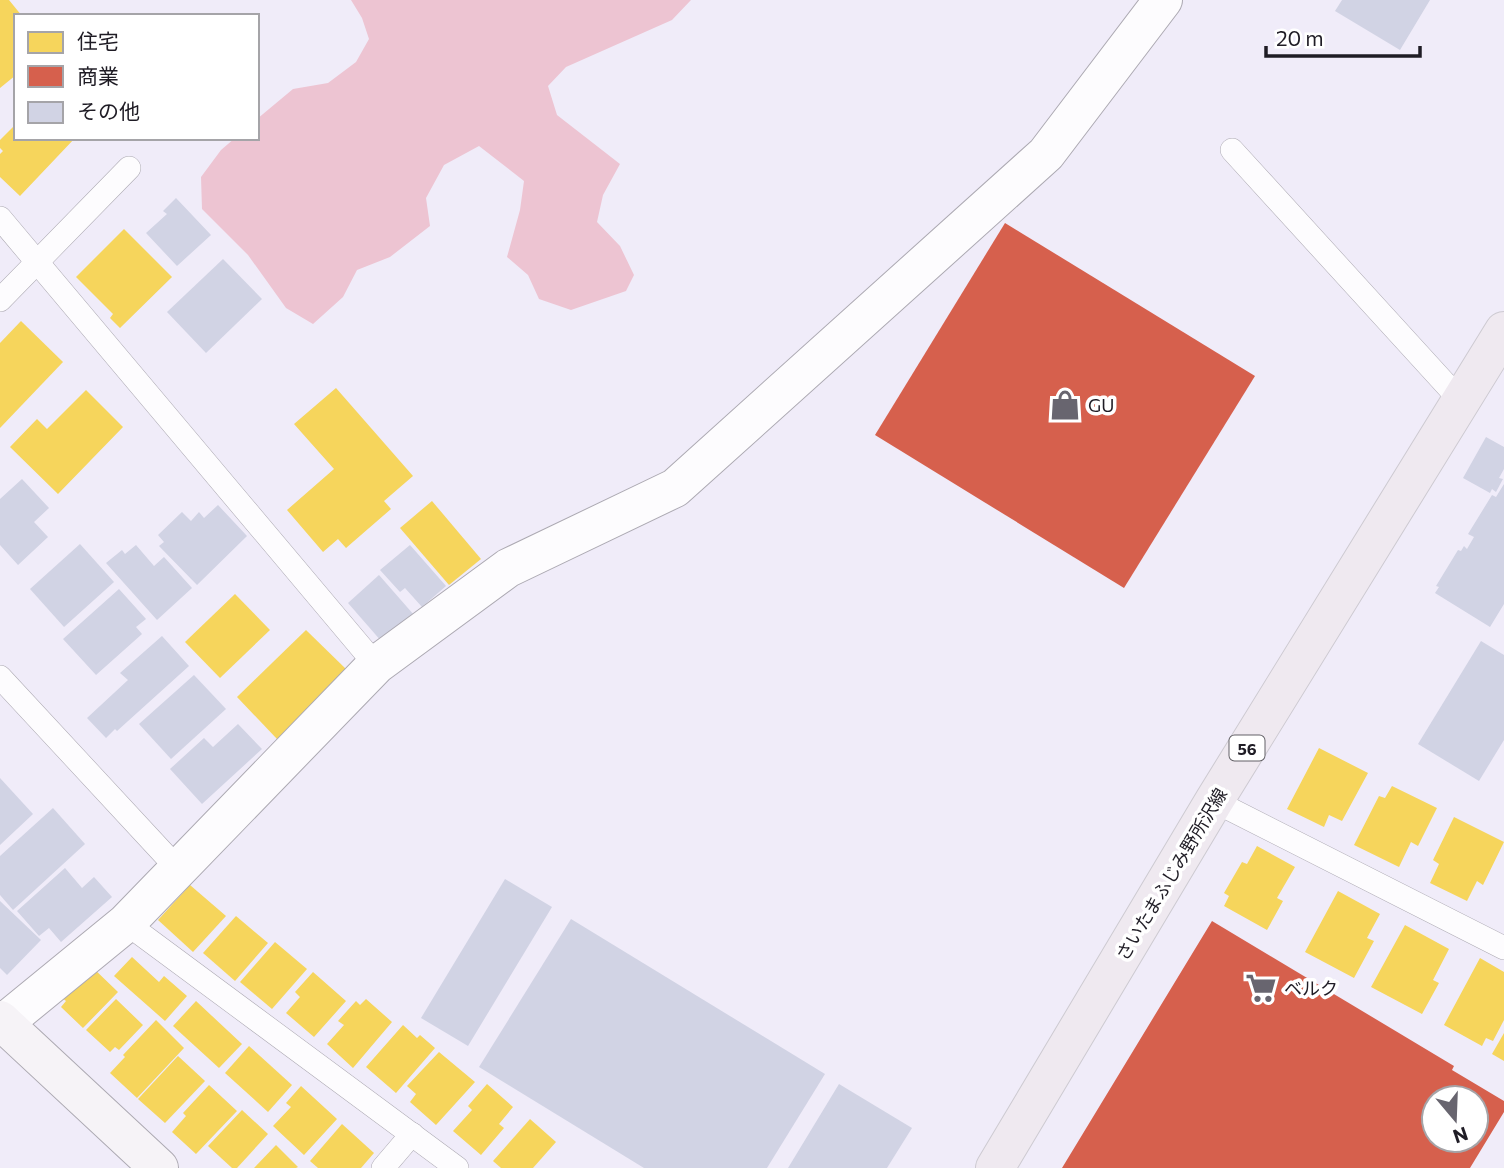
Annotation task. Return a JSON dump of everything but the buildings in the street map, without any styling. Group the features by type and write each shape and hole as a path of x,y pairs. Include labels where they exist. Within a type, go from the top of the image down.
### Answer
{"main road":[{"name":"さいたまふじみ野所沢線","path":"995,1168 1213,801 1504,331"}],"street":[{"path":"159,1168 1,1023 24,1009 126,923 376,665 508,568 675,488 1046,154 1163,0"}],"lane":[{"path":"1233,150 1461,401"},
{"path":"0,300 129,168"},
{"path":"0,218 376,665"},
{"path":"0,677 178,869"},
{"path":"1213,801 1504,948"},
{"path":"126,923 457,1168"},
{"path":"383,1168 412,1135"}],"shaded area":[{"path":"351,0 691,0 672,20 566,67 548,86 557,115 620,164 603,195 597,222 620,246 634,275 626,291 571,310 539,299 528,275 507,257 520,210 524,181 479,146 444,165 426,198 430,226 390,257 357,270 343,297 313,324 286,308 248,255 202,209 201,177 221,150 233,140 259,140 259,117 293,89 328,83 356,62 369,39 362,18"}],"place":[{"name":"GU","path":"1065,405"},
{"name":"ベルク","path":"1261,988"}]}
